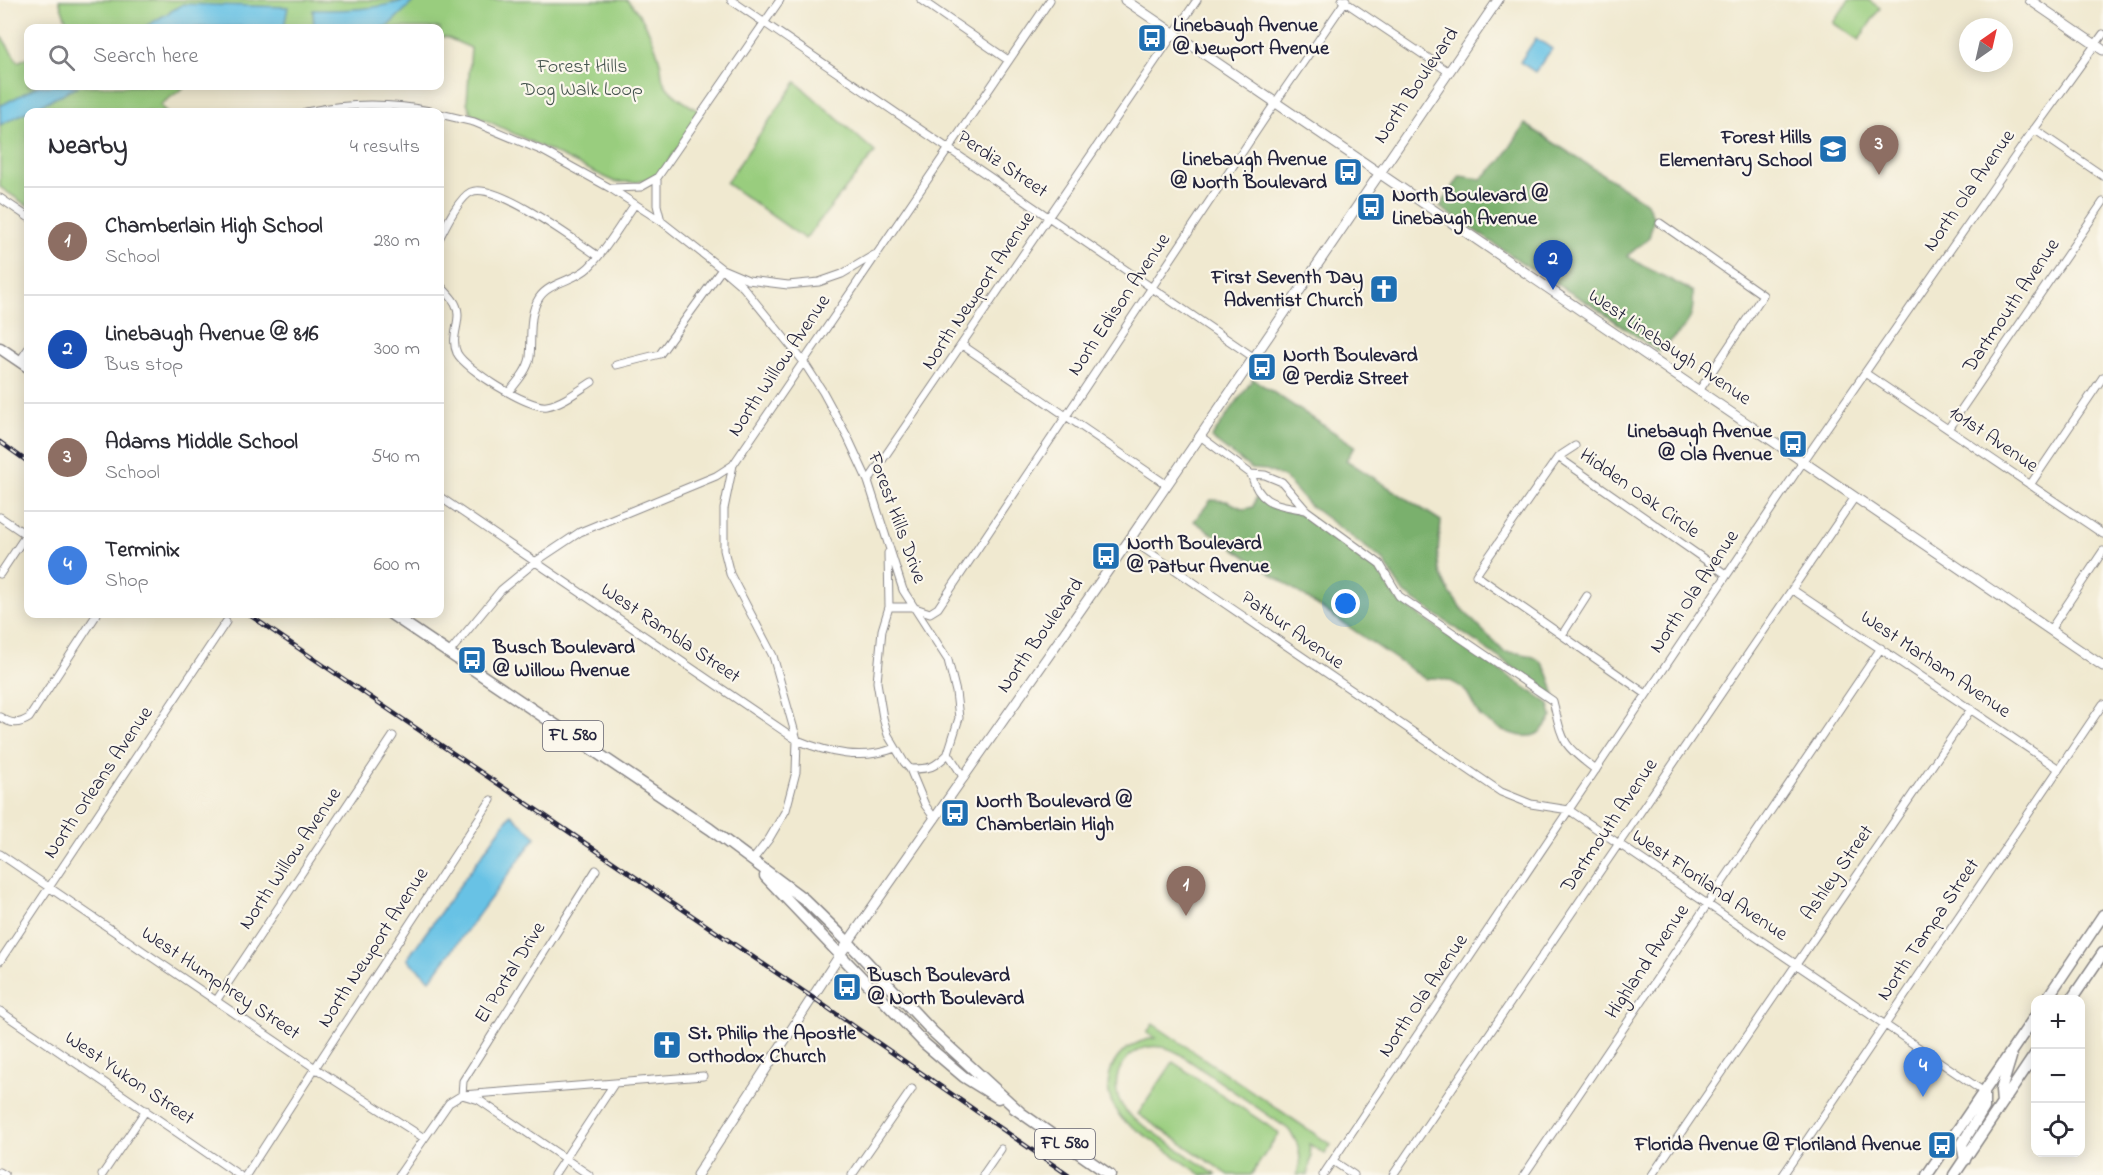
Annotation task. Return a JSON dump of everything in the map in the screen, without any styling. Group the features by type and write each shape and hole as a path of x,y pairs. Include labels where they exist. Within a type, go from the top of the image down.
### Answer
{"main road":[{"path":"0,348 24,364"},
{"name":"FL 580","path":"398,618 710,829 804,899 933,1032 1020,1112"},
{"name":"FL 580","path":"752,861 925,1044 964,1077 1020,1112 1110,1175"},
{"path":"2049,995 2103,915"},
{"path":"2074,995 2103,952"},
{"path":"1927,1175 2031,1022"},
{"path":"2002,1104 2001,1090 2013,1048"},
{"path":"1954,1175 2031,1060"},
{"path":"1965,1160 1962,1144 1984,1108 1984,1092"}],"street":[{"name":"Perdiz Street","path":"731,0 1253,357"},
{"path":"610,188 641,187 657,178 780,0"},
{"path":"921,0 1008,60"},
{"name":"North Willow Avenue","path":"449,653 501,590 535,562 580,532 716,476 733,465 1050,0"},
{"name":"West Linebaugh Avenue","path":"1125,0 2103,666"},
{"name":"North Newport Avenue","path":"868,482 1197,0"},
{"name":"North Boulevard","path":"697,1175 839,955 1130,539 1498,0"},
{"path":"2030,0 2099,47"},
{"path":"1345,1 1449,72"},
{"name":"Norh Edison Avenue","path":"912,607 930,613 938,608 1275,102 1345,1"},
{"name":"North Ola Avenue","path":"1323,1175 1803,462 2034,129 2099,47 2103,34"},
{"path":"326,108 388,105 408,108"},
{"name":"Forest Hills Drive","path":"444,115 474,122 543,151 610,188 661,221 743,287 803,361 843,429 868,482 903,590 948,660 956,692 959,718 948,754"},
{"path":"2034,129 2103,176"},
{"path":"657,178 657,205 661,221"},
{"path":"444,230 465,196 482,189 526,209 598,256"},
{"path":"0,198 24,214"},
{"name":"Dartmouth Avenue","path":"1948,429 2103,202"},
{"path":"509,392 526,368 530,357 533,318 538,298 544,292 577,277 588,268 635,204"},
{"path":"1660,223 1763,295 1699,391"},
{"path":"616,365 660,354 722,269 748,280 788,285 819,282 842,274 876,254"},
{"path":"444,290 456,305 458,316 454,339 461,359 509,392 530,402 546,406 569,397 592,382"},
{"path":"962,345 1167,485"},
{"name":"101st Avenue","path":"1865,373 2103,534"},
{"path":"2030,485 2103,377"},
{"path":"1200,436 1251,474 1265,475 1282,482 1306,510 1380,564 1399,596 1553,701 1559,731 1565,744 1596,770"},
{"path":"1558,458 1575,446"},
{"name":"Hidden Oak Circle","path":"1647,694 1476,575 1558,458 1727,575"},
{"path":"733,465 724,509 724,550 730,574 773,656 797,740 796,772 786,810 769,839 752,861"},
{"path":"1251,474 1254,486 1270,503 1306,510"},
{"name":"Dartmouth Avenue","path":"1393,1175 1793,590 1854,497"},
{"name":"West Rambla Street","path":"444,500 797,740 816,748 846,754 870,755 895,748"},
{"path":"0,517 24,534"},
{"name":"Patbur Avenue","path":"1130,539 1347,688"},
{"path":"0,574 24,540"},
{"path":"888,544 889,607"},
{"path":"2050,630 2103,551"},
{"name":"West Marham Avenue","path":"1793,590 2059,769"},
{"path":"1562,635 1587,596"},
{"name":"Forest Hills Drive","path":"912,607 889,607 882,630 877,682 888,735 910,769 925,805 935,819"},
{"path":"0,717 8,723 21,723 29,718 94,618"},
{"name":"North Orleans Avenue","path":"0,961 226,622"},
{"name":"Highland Avenue","path":"1524,1175 1881,648"},
{"name":"West Floriland Avenue","path":"1347,688 1501,792 1531,804 1569,810 1984,1092"},
{"name":"North Tampa Street","path":"1783,1175 2103,704"},
{"name":"Ashley Street","path":"1652,1175 1971,709"},
{"name":"North Willow Avenue","path":"216,1001 393,736"},
{"path":"910,769 935,767 948,754 964,778"},
{"name":"North Newport Avenue","path":"246,1175 491,800"},
{"name":"West Humphrey Street","path":"0,854 315,1068 424,1138"},
{"name":"El Portal Drive","path":"399,1175 449,1103 462,1095 462,1081 596,870"},
{"name":"West Yukon Street","path":"0,1011 239,1175"},
{"path":"462,1095 703,1077"},
{"path":"555,1175 614,1084"},
{"path":"852,1175 912,1089"},
{"path":"462,1095 479,1101 589,1175"},
{"path":"102,1175 146,1110"},
{"path":"983,1175 1001,1149"},
{"path":"1333,1161 1354,1175"},
{"path":"0,1172 5,1175"}],"green space":[{"name":"Forest Hills Dog Walk Loop","path":"59,0 627,0 638,13 651,37 660,62 662,77 668,89 702,113 657,178 637,182 615,182 471,113 467,102 471,48 444,37 444,24 68,24"},
{"path":"1849,0 1868,0 1880,8 1859,40 1833,23"},
{"path":"0,34 18,62 24,59 24,90 181,90 160,105 163,108 24,108 24,203 0,187"},
{"path":"796,82 875,152 805,239 726,183"},
{"path":"1525,124 1647,203 1654,218 1649,238 1627,256 1693,292 1692,312 1689,320 1659,352 1593,306 1530,268 1440,207 1460,176 1481,179 1502,160"},
{"path":"1253,379 1355,446 1346,460 1441,521 1438,563 1449,591 1466,613 1504,652 1527,655 1540,661 1548,674 1555,696 1403,592 1383,560 1309,505 1285,478 1267,470 1252,469 1211,438"},
{"path":"1256,497 1269,507 1306,516 1376,567 1397,600 1549,704 1552,717 1541,731 1531,736 1516,735 1493,725 1481,717 1467,693 1458,685 1442,679 1425,679 1194,521 1211,500 1227,501 1244,509 1253,507"},
{"path":"1153,1024 1331,1145 1325,1154 1309,1144 1311,1157 1308,1175 1297,1175 1300,1163 1299,1151 1288,1129 1178,1053 1161,1047 1146,1048 1133,1053 1123,1063 1118,1076 1117,1090 1122,1105 1133,1118 1216,1175 1202,1175 1123,1120 1109,1094 1108,1081 1111,1069 1127,1049 1155,1038 1147,1033"},
{"path":"1173,1062 1279,1133 1251,1175 1229,1175 1138,1114"}],"water":[{"path":"415,0 390,24 314,24 313,10 382,6"},
{"path":"183,4 288,7 285,24 150,24"},
{"path":"1536,38 1552,49 1535,72 1520,62"},
{"path":"30,90 71,90 34,108 24,108 24,113 0,125 0,106"},
{"path":"511,814 536,837 430,980 407,959"}],"railway":[{"path":"0,442 24,459"},
{"path":"254,618 812,997 1068,1175"}],"place":[{"name":"Linebaugh Avenue @ Newport Avenue","path":"1152,38"},
{"name":"Forest Hills Elementary School","path":"1833,149"},
{"name":"Linebaugh Avenue @ North Boulevard","path":"1348,172"},
{"name":"Adams Middle School","path":"1879,175"},
{"name":"North Boulevard @ Linebaugh Avenue","path":"1371,207"},
{"name":"First Seventh Day Adventist Church","path":"1384,289"},
{"name":"Linebaugh Avenue @ 816","path":"1553,290"},
{"name":"North Boulevard @ Perdiz Street","path":"1262,367"},
{"name":"Linebaugh Avenue @ Ola Avenue","path":"1793,444"},
{"name":"North Boulevard @ Patbur Avenue","path":"1106,556"},
{"name":"Busch Boulevard @ Willow Avenue","path":"472,660"},
{"name":"North Boulevard @ Chamberlain High","path":"955,813"},
{"name":"Chamberlain High School","path":"1186,916"},
{"name":"Busch Boulevard @ North Boulevard","path":"847,987"},
{"name":"St. Philip the Apostle Orthodox Church","path":"667,1045"},
{"name":"Terminix","path":"1923,1097"},
{"name":"Florida Avenue @ Floriland Avenue","path":"1942,1145"}]}
